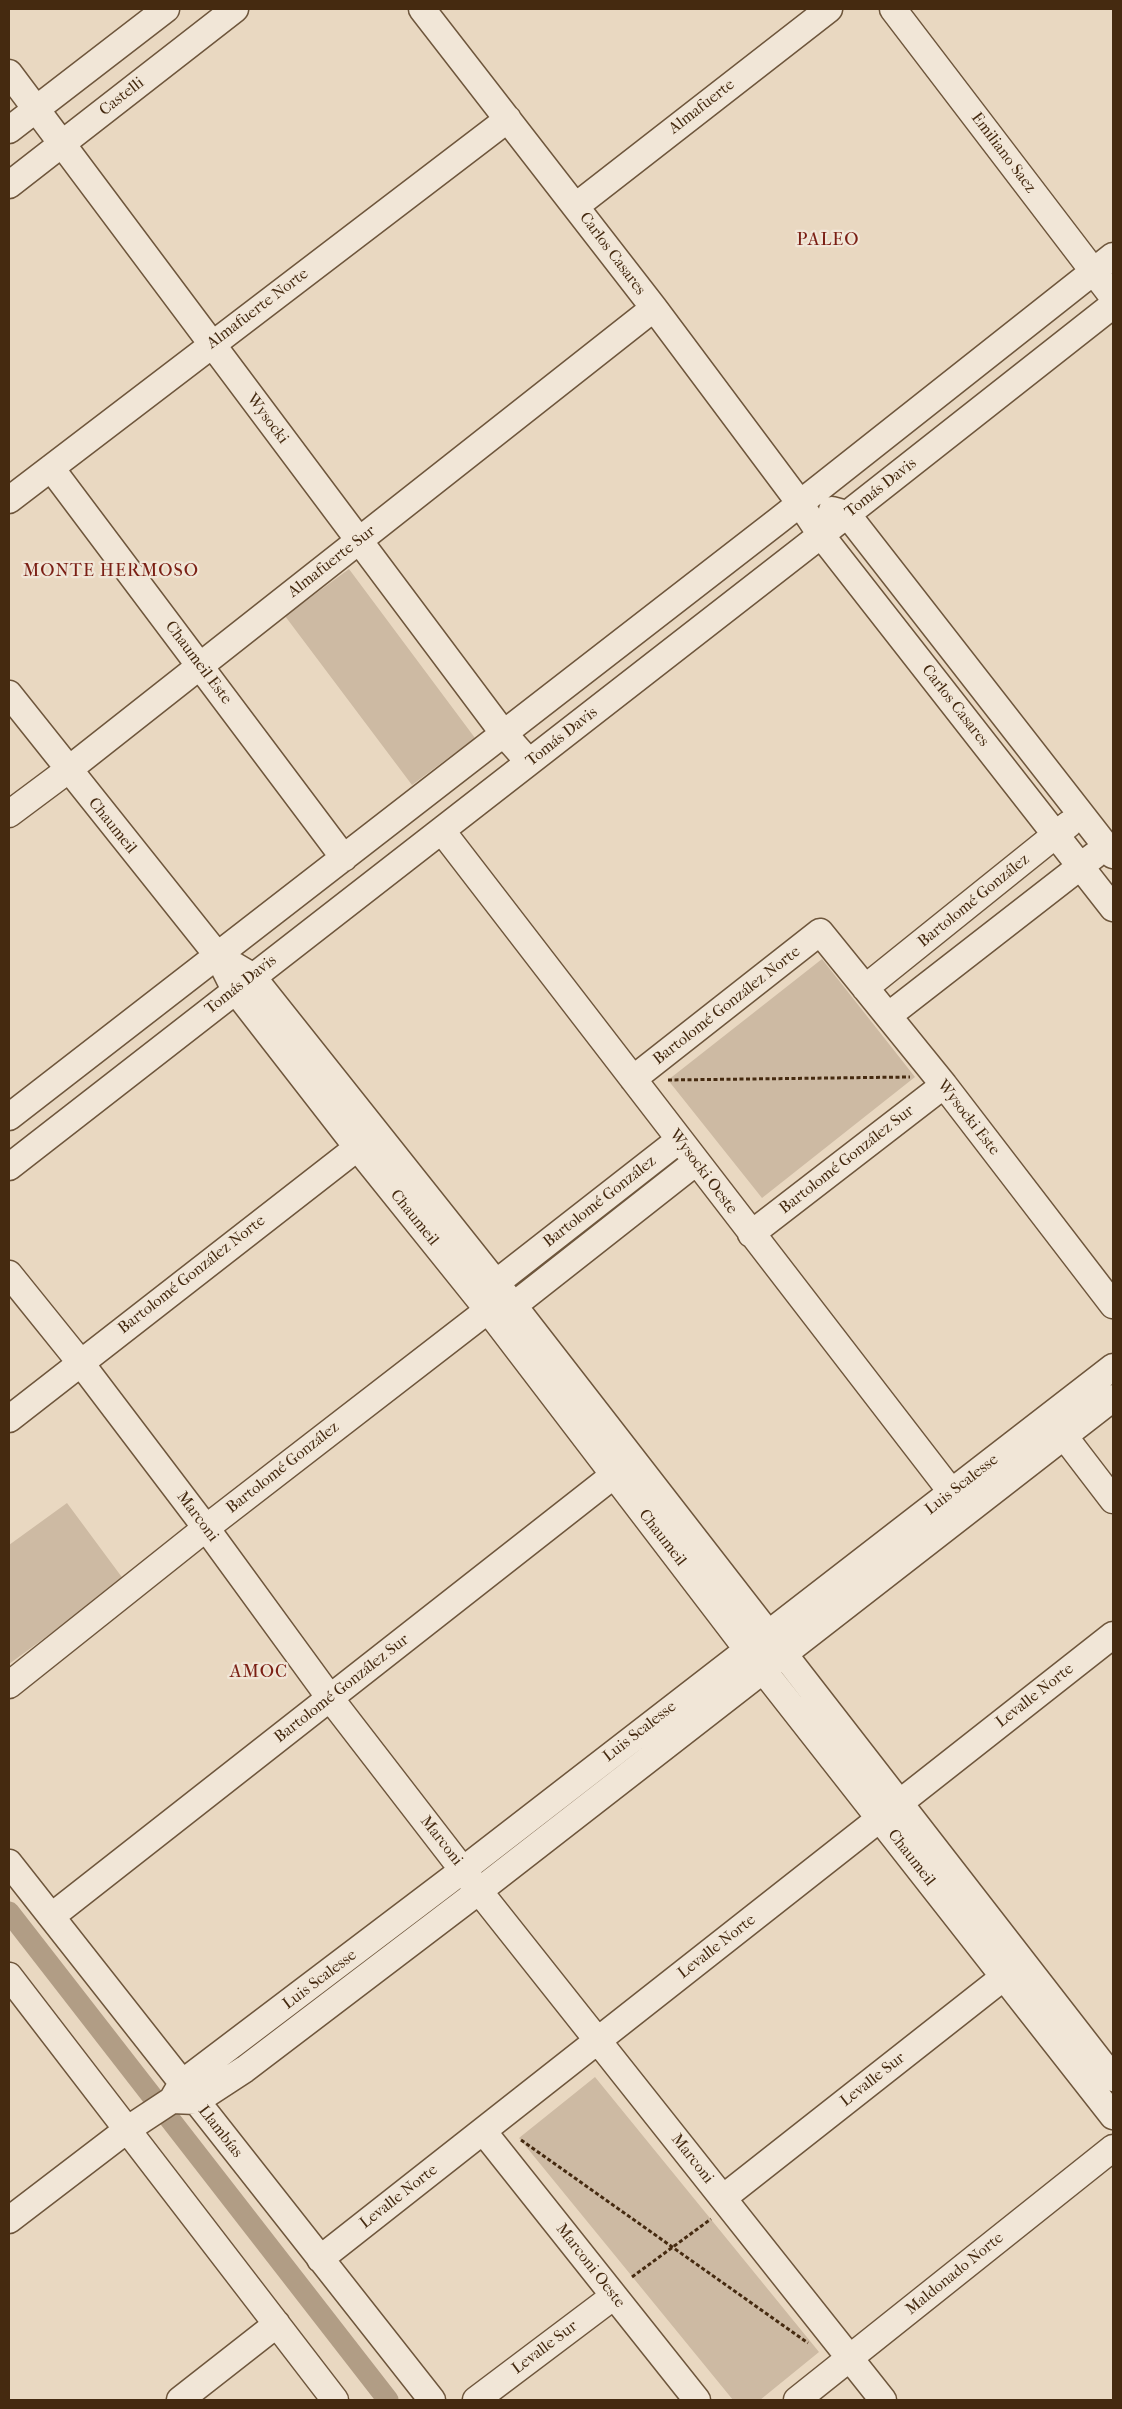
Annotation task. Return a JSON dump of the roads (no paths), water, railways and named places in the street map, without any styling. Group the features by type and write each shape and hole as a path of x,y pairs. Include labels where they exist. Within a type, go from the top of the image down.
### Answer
{"street":[{"path":"9,130 166,9"},
{"name":"Castelli","path":"9,185 235,9"},
{"name":"Carlos Casares","path":"422,9 654,308 799,502 821,536 1113,908"},
{"name":"Almafuerte","path":"576,206 829,9"},
{"name":"Emiliano Saez","path":"893,9 1103,264 1113,297"},
{"name":"Wysocki","path":"9,73 504,734 529,762"},
{"name":"Almafuerte Norte","path":"9,500 508,119"},
{"path":"9,1117 779,520 799,502 1103,264"},
{"name":"Tomás Davis","path":"9,1167 821,536 1113,305"},
{"name":"Almafuerte Sur","path":"9,814 68,770 654,308"},
{"name":"Chaumeil Este","path":"51,468 344,858"},
{"path":"799,502 847,514"},
{"name":"Carlos Casares","path":"847,514 1110,851"},
{"name":"Chaumeil","path":"9,694 218,956 244,983 500,1308 623,1469 1014,1969 1113,2078"},
{"name":"Bartolomé González","path":"865,988 1081,814"},
{"name":"Wysocki Oeste","path":"442,831 959,1502"},
{"path":"888,1016 1081,866 1110,851"},
{"name":"Bartolomé González Norte","path":"633,1080 820,932"},
{"name":"Wysocki Este","path":"820,932 944,1085 1113,1306"},
{"name":"Bartolomé González Sur","path":"751,1234 944,1085"},
{"name":"Chaumeil","path":"367,1140 496,1283 500,1308"},
{"name":"Bartolomé González Norte","path":"9,1418 367,1140"},
{"name":"Bartolomé González","path":"496,1283 679,1140"},
{"name":"Bartolomé González","path":"9,1685 206,1528 696,1162"},
{"name":"Marconi","path":"9,1274 80,1362 206,1528 330,1698 599,2041 717,2208 850,2358 883,2400"},
{"name":"Luis Scalesse","path":"9,2220 137,2123 183,2095 463,1870 765,1651 959,1502 1113,1367"},
{"name":"Luis Scalesse","path":"959,1502 1064,1436 1113,1398"},
{"path":"1064,1436 1113,1500"},
{"name":"Bartolomé González Sur","path":"52,1916 623,1469"},
{"name":"Levalle Norte","path":"320,2259 1113,1635"},
{"name":"Luis Scalesse","path":"183,2095 245,2069 479,1890 765,1651"},
{"name":"Llambías","path":"9,1863 52,1916 183,2095 320,2259 432,2400"},
{"name":"Chaumeil","path":"1014,1969 1113,2116"},
{"name":"Levalle Sur","path":"717,2208 1014,1969"},
{"path":"9,1976 137,2123 277,2324 335,2400"},
{"name":"Marconi Oeste","path":"483,2131 697,2400"},
{"name":"Maldonado Norte","path":"797,2400 1113,2148"},
{"name":"Levalle Sur","path":"476,2400 614,2296"},
{"path":"180,2400 277,2324"}],"waterway":[{"path":"9,1912 388,2400"}],"district":[{"name":"PALEO","path":"828,241"},
{"name":"MONTE HERMOSO","path":"111,572"},
{"name":"AMOC","path":"259,1673"}]}
